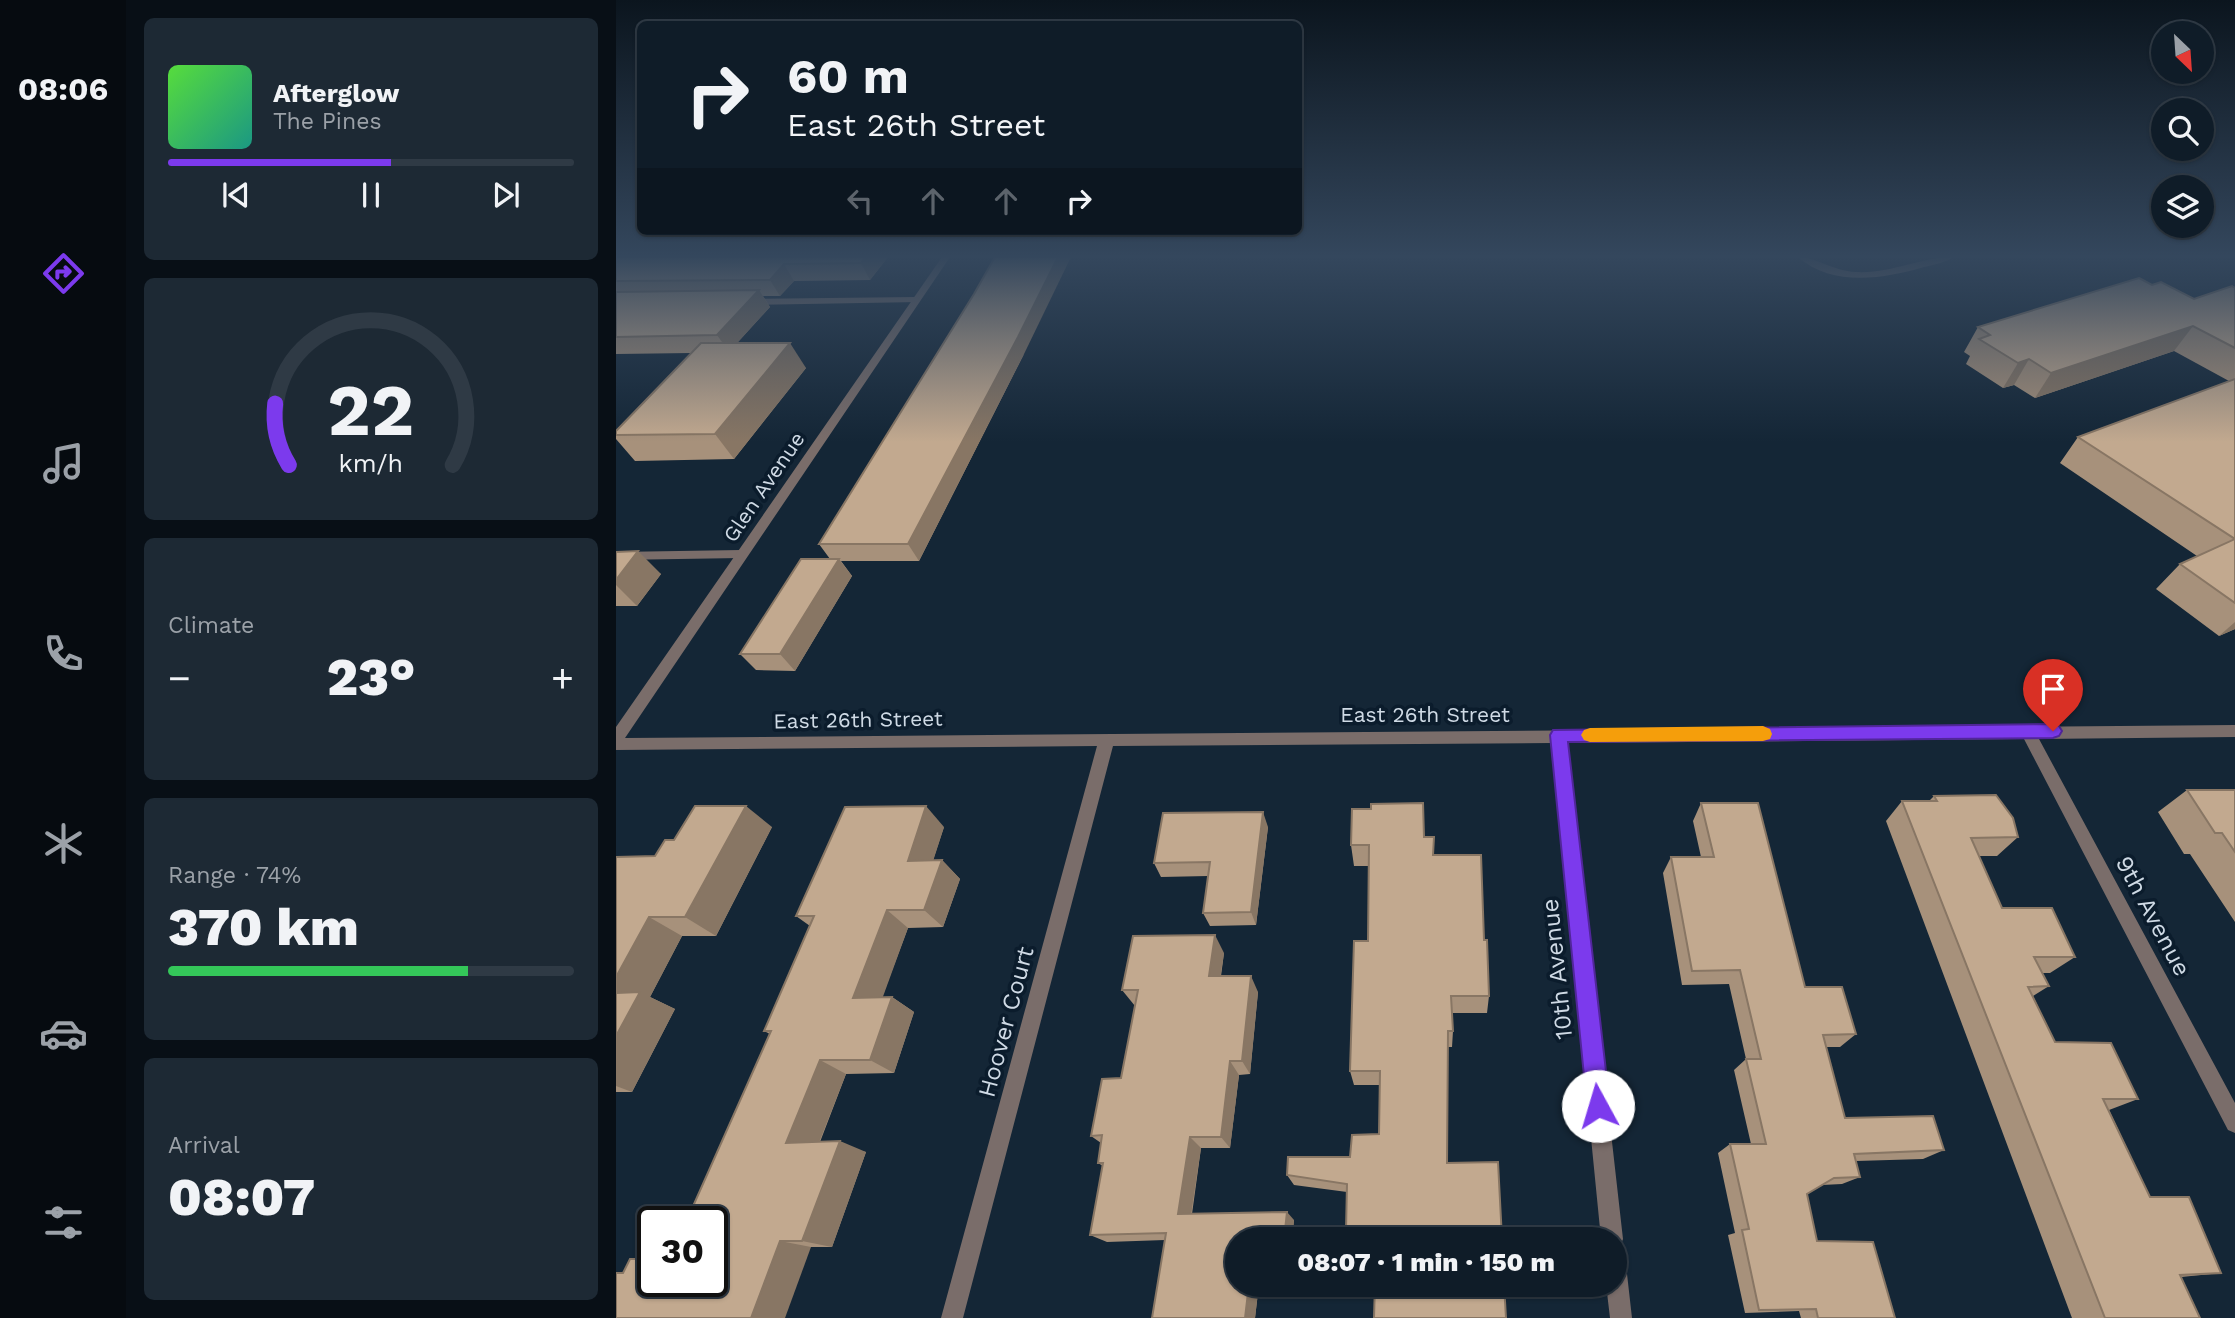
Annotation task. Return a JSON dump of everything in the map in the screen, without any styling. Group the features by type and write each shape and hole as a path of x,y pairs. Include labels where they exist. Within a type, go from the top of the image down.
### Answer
{"street":[{"name":"Glen Avenue","path":"616,741 903,319"},
{"path":"616,556 741,554"},
{"name":"East 26th Street","path":"616,741 2235,731"},
{"name":"9th Avenue","path":"2027,732 2235,1123"},
{"name":"10th Avenue","path":"1559,735 1611,1227"},
{"name":"Hoover Court","path":"952,1318 1107,739"},
{"path":"1619,1297 1621,1318"}],"building":[{"path":"616,319 732,319 717,335 616,337"},
{"path":"959,319 1027,319 908,544 819,544"},
{"path":"2006,319 2235,319 2235,348 2193,326 2051,373 2029,359 2018,363 1979,339 1990,335 1978,327"},
{"path":"701,343 790,343 715,434 616,435 616,431"},
{"path":"2235,379 2235,539 2078,437"},
{"path":"2235,539 2235,603 2180,564"},
{"path":"638,551 616,580 616,552"},
{"path":"801,559 839,559 780,654 740,654"},
{"path":"2187,790 2235,790 2235,852 2222,833 2215,833"},
{"path":"1996,795 2013,818 2018,837 1971,838 2002,908 2052,908 2075,957 2034,957 2049,986 2028,987 2055,1042 2111,1043 2138,1099 2103,1099 2150,1197 2189,1197 2221,1273 2180,1275 2200,1318 2105,1318 1902,801 1937,801 1934,796"},
{"path":"1423,803 1424,837 1434,837 1433,855 1481,855 1489,996 1451,996 1453,1031 1448,1031 1447,1163 1498,1162 1501,1227 1346,1227 1347,1184 1287,1175 1288,1157 1350,1157 1352,1135 1379,1134 1380,1071 1350,1071 1354,941 1368,941 1369,845 1351,845 1352,809 1371,809 1371,804"},
{"path":"1701,803 1758,803 1805,987 1842,987 1856,1034 1823,1035 1845,1118 1933,1116 1944,1150 1854,1154 1860,1177 1834,1178 1807,1194 1817,1241 1873,1242 1895,1318 1818,1318 1816,1309 1759,1310 1742,1230 1749,1229 1730,1144 1766,1144 1746,1059 1761,1059 1740,970 1692,971 1671,857 1714,857"},
{"path":"695,806 746,806 685,917 649,917 616,977 616,857 655,856 665,840 674,840"},
{"path":"926,806 908,861 942,860 924,910 887,910 853,998 892,997 870,1060 820,1060 786,1143 840,1141 802,1241 780,1241 751,1318 616,1318 616,1273 623,1273 630,1259 637,1259 637,1297 728,1297 728,1206 693,1206 771,1031 764,1031 814,916 796,916 845,807"},
{"path":"1263,812 1251,912 1203,913 1210,862 1154,863 1163,813"},
{"path":"1215,935 1209,976 1251,976 1242,1061 1230,1061 1221,1137 1190,1137 1178,1214 1287,1212 1285,1227 1225,1227 1225,1297 1247,1297 1245,1318 1152,1318 1166,1233 1090,1235 1103,1163 1098,1163 1102,1135 1091,1136 1102,1079 1121,1078 1138,990 1122,990 1133,936"},
{"path":"640,992 616,1036 616,993"},
{"path":"1375,1297 1505,1297 1506,1318 1374,1318"}],"slow traffic":[{"path":"1590,735 1763,734"}],"route":[{"path":"1598,1106 1559,735 2053,731"}]}
